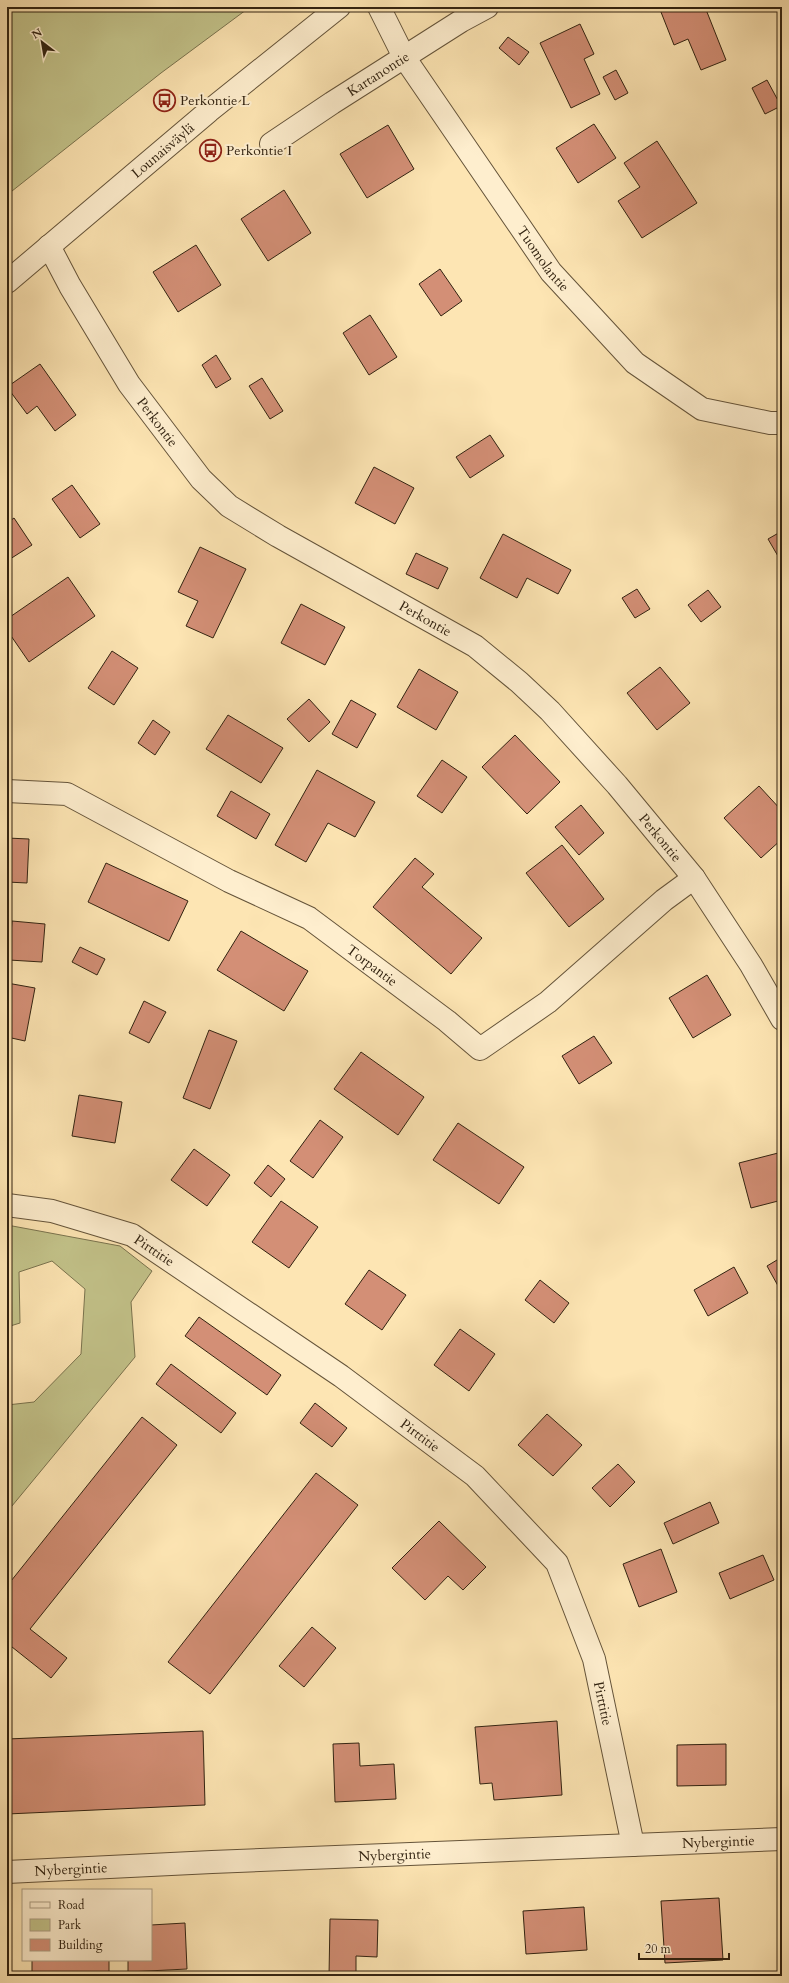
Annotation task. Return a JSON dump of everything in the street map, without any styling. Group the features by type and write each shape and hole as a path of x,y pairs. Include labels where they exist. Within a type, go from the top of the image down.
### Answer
{"street":[{"name":"Lounaisväylä","path":"7,282 209,111 339,7"},
{"name":"Tuomolantie","path":"379,7 404,57 551,272 635,362 702,409 770,423 782,423"},
{"name":"Kartanontie","path":"271,144 404,57 487,7"},
{"name":"Perkontie","path":"49,246 70,286 129,384 201,479 229,506 278,536 442,626 475,646 550,711 617,785 694,878 751,965 782,1019"},
{"name":"Torpantie","path":"7,792 66,794 229,881 308,918 447,1021 480,1049 548,1002 664,900 694,878"},
{"name":"Pirttitie","path":"7,1204 52,1211 132,1236 341,1376 475,1476 558,1563 594,1659 633,1845"},
{"name":"Nybergintie","path":"7,1872 782,1839"}],"green space":[{"path":"7,7 250,7 161,73 7,195"},
{"path":"7,1225 120,1246 152,1271 131,1302 135,1357 7,1512 7,1405 34,1402 81,1354 85,1289 52,1261 19,1272 20,1323 7,1327"}],"building":[{"path":"659,7 705,7 726,60 701,70 688,39 674,45"},
{"path":"580,24 594,54 584,59 600,94 571,108 540,43"},
{"path":"508,37 529,52 519,65 499,48"},
{"path":"616,70 628,93 615,100 603,77"},
{"path":"767,80 781,106 765,114 752,88"},
{"path":"594,124 616,158 578,183 556,148"},
{"path":"388,125 414,169 367,198 340,154"},
{"path":"657,141 697,203 642,238 618,201 640,187 624,163"},
{"path":"284,190 311,233 268,261 241,219"},
{"path":"196,245 221,285 178,312 153,272"},
{"path":"440,269 462,301 441,316 419,284"},
{"path":"370,315 397,357 369,375 343,333"},
{"path":"216,355 231,379 216,388 202,365"},
{"path":"40,364 76,415 55,431 37,406 27,414 7,387"},
{"path":"262,378 283,411 270,419 249,386"},
{"path":"490,435 504,456 470,478 456,457"},
{"path":"374,467 414,488 395,524 355,503"},
{"path":"72,485 100,524 80,538 52,499"},
{"path":"14,518 32,545 7,561 7,523"},
{"path":"782,531 782,563 768,539"},
{"path":"503,534 571,570 558,594 527,578 517,598 480,578"},
{"path":"200,547 246,569 213,638 186,626 198,601 178,592"},
{"path":"416,553 448,568 438,589 406,574"},
{"path":"68,577 95,616 29,662 7,630 7,619"},
{"path":"637,589 650,609 635,618 622,598"},
{"path":"708,590 721,607 701,622 688,605"},
{"path":"301,604 345,627 325,665 281,643"},
{"path":"112,651 138,668 114,705 88,688"},
{"path":"660,667 690,703 657,730 627,693"},
{"path":"419,669 458,692 436,730 397,707"},
{"path":"309,699 330,722 309,742 287,719"},
{"path":"351,700 376,714 357,748 332,734"},
{"path":"228,715 283,748 261,783 206,749"},
{"path":"153,720 170,732 155,755 138,743"},
{"path":"515,735 560,782 527,814 482,767"},
{"path":"442,760 467,777 442,813 417,796"},
{"path":"317,770 375,802 355,837 328,823 306,862 275,845"},
{"path":"759,786 782,811 782,839 761,858 724,818"},
{"path":"231,791 270,814 256,839 217,816"},
{"path":"581,805 604,833 579,855 555,827"},
{"path":"7,838 29,839 27,883 7,882"},
{"path":"562,845 604,899 569,927 526,873"},
{"path":"415,858 434,874 422,887 482,938 451,974 373,907"},
{"path":"106,863 188,901 169,941 88,902"},
{"path":"12,921 45,924 42,962 9,960"},
{"path":"241,931 308,971 284,1011 217,970"},
{"path":"80,947 105,959 97,975 72,962"},
{"path":"707,975 731,1015 693,1038 669,998"},
{"path":"7,983 35,988 25,1041 7,1037"},
{"path":"144,1001 166,1012 149,1043 129,1033"},
{"path":"209,1030 237,1041 210,1109 183,1098"},
{"path":"594,1036 612,1063 579,1084 562,1056"},
{"path":"361,1052 424,1097 398,1135 334,1089"},
{"path":"79,1095 122,1102 115,1143 72,1136"},
{"path":"320,1120 343,1137 313,1178 290,1161"},
{"path":"458,1123 524,1167 499,1204 433,1160"},
{"path":"194,1149 230,1175 207,1206 171,1180"},
{"path":"782,1152 782,1200 751,1208 739,1163"},
{"path":"268,1165 285,1179 271,1197 254,1183"},
{"path":"281,1201 318,1227 289,1268 252,1242"},
{"path":"782,1257 782,1293 767,1266"},
{"path":"734,1267 748,1293 708,1316 694,1290"},
{"path":"369,1270 406,1295 382,1330 345,1304"},
{"path":"540,1280 569,1303 554,1323 525,1300"},
{"path":"199,1317 281,1375 267,1395 185,1336"},
{"path":"460,1329 495,1354 469,1391 434,1365"},
{"path":"171,1364 236,1413 221,1433 156,1384"},
{"path":"315,1403 347,1428 332,1447 300,1423"},
{"path":"547,1414 582,1445 553,1476 518,1445"},
{"path":"142,1417 177,1445 30,1629 67,1658 51,1678 7,1643 7,1616 9,1614 7,1612 7,1586"},
{"path":"618,1464 635,1482 610,1507 592,1488"},
{"path":"316,1473 358,1505 210,1694 168,1662"},
{"path":"710,1502 719,1523 673,1544 664,1523"},
{"path":"439,1521 486,1567 463,1590 448,1576 425,1600 392,1568"},
{"path":"661,1549 677,1592 639,1607 623,1564"},
{"path":"763,1555 774,1580 730,1599 719,1573"},
{"path":"312,1627 336,1648 304,1687 279,1666"},
{"path":"557,1721 562,1795 494,1800 492,1783 480,1784 475,1727"},
{"path":"203,1731 205,1805 7,1814 7,1739"},
{"path":"359,1743 360,1766 394,1764 396,1799 335,1802 333,1744"},
{"path":"726,1744 726,1785 677,1786 677,1745"},
{"path":"719,1898 723,1960 665,1963 661,1901"},
{"path":"584,1907 587,1950 526,1954 523,1911"},
{"path":"330,1919 378,1920 377,1957 356,1956 356,1976 329,1976"},
{"path":"185,1923 187,1969 128,1972 128,1961 152,1961 152,1925"},
{"path":"32,1961 109,1961 109,1975 32,1976"},
{"path":"759,1974 759,1976 712,1976"}],"place":[{"name":"Perkontie L","path":"164,100"},
{"name":"Perkontie I","path":"210,150"}]}
